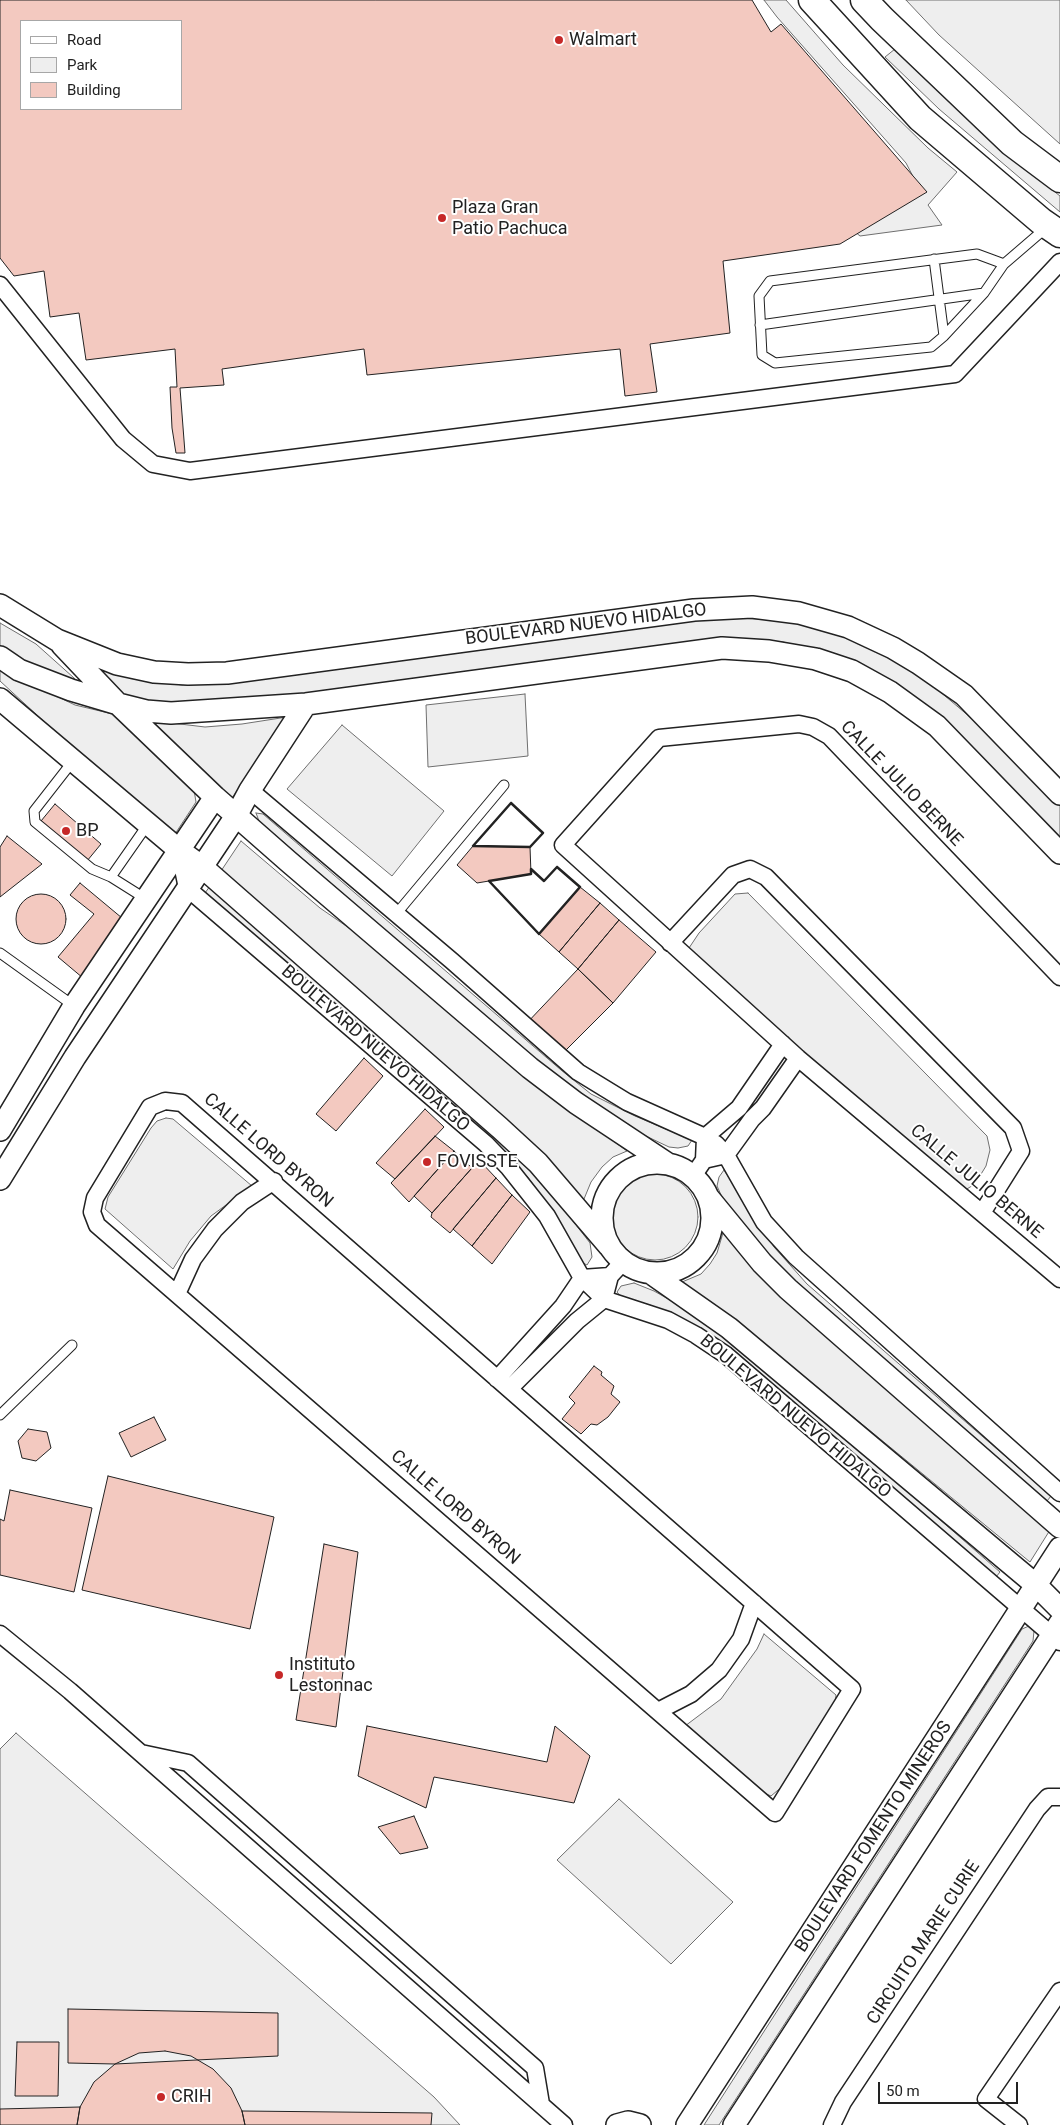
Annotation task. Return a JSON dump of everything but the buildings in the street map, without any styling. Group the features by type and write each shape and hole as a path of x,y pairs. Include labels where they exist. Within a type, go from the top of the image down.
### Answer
{"main road":[{"path":"812,0 920,118 1054,230"},
{"path":"832,21 856,0"},
{"path":"864,0 1012,143 1060,179"}],"street":[{"path":"0,286 124,439 153,464 190,471 955,374 1060,262"},
{"name":"BOULEVARD NUEVO HIDALGO","path":"0,605 57,640 117,664 154,672 188,674 227,673 694,610 752,607 799,613 848,627 893,648 918,663 964,695 1060,794"},
{"name":"BOULEVARD NUEVO HIDALGO","path":"57,640 118,704 236,816 530,1068 576,1103 668,1164"},
{"name":"BOULEVARD NUEVO HIDALGO","path":"0,657 19,670 71,690 118,704 171,713 306,704 722,648 769,651 816,659 852,672 890,692 937,726 1060,853"},
{"name":"BOULEVARD NUEVO HIDALGO","path":"0,699 179,850 202,866 500,1128 538,1163 609,1246"},
{"path":"0,1179 75,1056 236,816 250,790 306,704"},
{"name":"CALLE JULIO BERNE","path":"1060,977 829,736 814,727 799,724 659,738 563,845 798,1058 1060,1279"},
{"path":"250,790 397,914 578,1072 627,1102 705,1137 716,1144 726,1155 764,1222 796,1257 1060,1493"},
{"path":"0,1130 74,1006 215,797"},
{"path":"179,850 187,888"},
{"path":"670,944 733,875 750,869 766,877 1013,1128 1021,1151 982,1213"},
{"name":"BOULEVARD NUEVO HIDALGO","path":"187,888 486,1144 509,1168 547,1216 582,1278 604,1299 668,1320 696,1335 726,1355 1021,1608 1057,1633"},
{"path":"503,1384 582,1278 616,1269 652,1274 672,1272 686,1265 698,1255 709,1238 712,1228 711,1207 703,1188 698,1168 705,1137 739,1108 783,1044"},
{"path":"503,1384 604,1299 616,1269 605,1237 602,1216 603,1205 612,1186 619,1178 637,1166 668,1164 678,1167 698,1168 726,1155 752,1119 763,1108 798,1058"},
{"name":"CALLE LORD BYRON","path":"165,1101 182,1103 274,1181 852,1689 775,1813 97,1225 92,1212 94,1198 150,1107 165,1101"},
{"path":"739,1108 752,1119"},
{"path":"177,1294 193,1259 215,1229 242,1202 274,1181"},
{"path":"708,1198 762,1263 788,1289 1060,1527"},
{"name":"BOULEVARD NUEVO HIDALGO","path":"652,1274 729,1328 1036,1585 1060,1609"},
{"path":"563,1306 577,1321"},
{"name":"BOULEVARD FOMENTO MINEROS","path":"687,2125 1060,1548"},
{"path":"658,1711 691,1694 719,1670 740,1639 754,1604"},
{"path":"734,2125 1057,1633"},
{"path":"0,1634 70,1691 564,2125"},
{"path":"139,1752 188,1763 535,2068 541,2104"},
{"name":"CIRCUITO MARIE CURIE","path":"832,2125 843,2102 1037,1809 1048,1797 1060,1797"},
{"path":"1019,2125 986,2099 1058,2000"},
{"path":"617,2125 628,2122 640,2125"}],"lane":[{"path":"1004,264 977,254 770,281 758,296 762,355 775,363 931,347 944,336 984,293 1004,264 1054,230"},
{"path":"934,259 944,336"},
{"path":"760,325 984,293"},
{"path":"73,761 34,811 35,822 92,869 111,877 146,899"},
{"path":"397,914 504,785"},
{"path":"111,877 148,823"},
{"path":"0,953 74,1006"},
{"path":"0,1415 72,1345"}],"green space":[{"path":"764,0 786,0 843,65 928,148 957,172 928,205 942,225 860,236 854,231 919,188 906,163"},
{"path":"906,0 1060,0 1060,144 939,35"},
{"path":"895,49 993,143 1060,196 1060,212 939,109 885,57"},
{"path":"734,618 784,620 822,628 870,646 912,668 990,734 1060,806 1060,839 976,753 818,651 783,642 734,640 263,699 170,704 122,696 87,666 132,678 182,685 229,683 684,621"},
{"path":"0,623 36,644 83,686 38,668 0,648"},
{"path":"0,669 75,705 117,715 194,790 196,802 175,834 88,762 0,681"},
{"path":"525,694 528,756 428,767 426,705"},
{"path":"287,717 232,798 147,720 205,727 242,724"},
{"path":"342,725 444,811 392,876 287,789"},
{"path":"256,813 263,814 591,1094 635,1116 692,1140 688,1146 669,1147 629,1128 555,1077 259,821"},
{"path":"241,841 320,908 381,950 530,1080 627,1151 613,1157 602,1167 591,1182 584,1199 505,1121 221,871"},
{"path":"210,886 533,1169 590,1243 592,1257 587,1265 581,1262 557,1218 527,1176 494,1143 205,893"},
{"path":"748,893 987,1136 990,1150 986,1166 975,1184 962,1192 685,954 699,933 735,894"},
{"path":"166,1118 173,1119 252,1186 211,1216 190,1241 173,1269 105,1209 108,1197 151,1128 157,1121"},
{"path":"724,1170 774,1247 807,1284 1051,1496 1047,1501 803,1291 772,1259 722,1197 717,1186 719,1177"},
{"path":"655,1174 671,1177 679,1181 691,1193 695,1201 698,1217 695,1233 691,1241 679,1253 671,1257 655,1260 639,1257 631,1253 619,1241 615,1233 612,1217 615,1201 619,1193 631,1181 639,1177"},
{"path":"723,1233 766,1281 1050,1530 1030,1562 734,1319 682,1282 701,1274 710,1264 717,1253"},
{"path":"634,1283 654,1291 697,1315 736,1342 1000,1572 996,1577 693,1325 650,1305 622,1298 617,1292 621,1286"},
{"path":"1029,1626 1034,1631 1033,1641 719,2125 704,2125 1022,1629"},
{"path":"764,1634 836,1695 835,1704 784,1785 771,1796 762,1792 685,1726 721,1699 757,1649"},
{"path":"16,1733 434,2097 460,2125 0,2125 0,1749"},
{"path":"619,1799 733,1902 671,1964 557,1860"}],"wall":[{"path":"511,803 543,833 530,847 473,846 511,803"},
{"path":"557,867 580,887 539,934 489,881 531,874 531,869 544,881 557,867"}],"place":[{"name":"Walmart","path":"559,40"},
{"name":"Plaza Gran Patio Pachuca","path":"442,218"},
{"name":"BP","path":"66,831"},
{"name":"FOVISSTE","path":"427,1162"},
{"name":"Instituto Lestonnac","path":"279,1675"},
{"name":"CRIH","path":"161,2097"}]}
